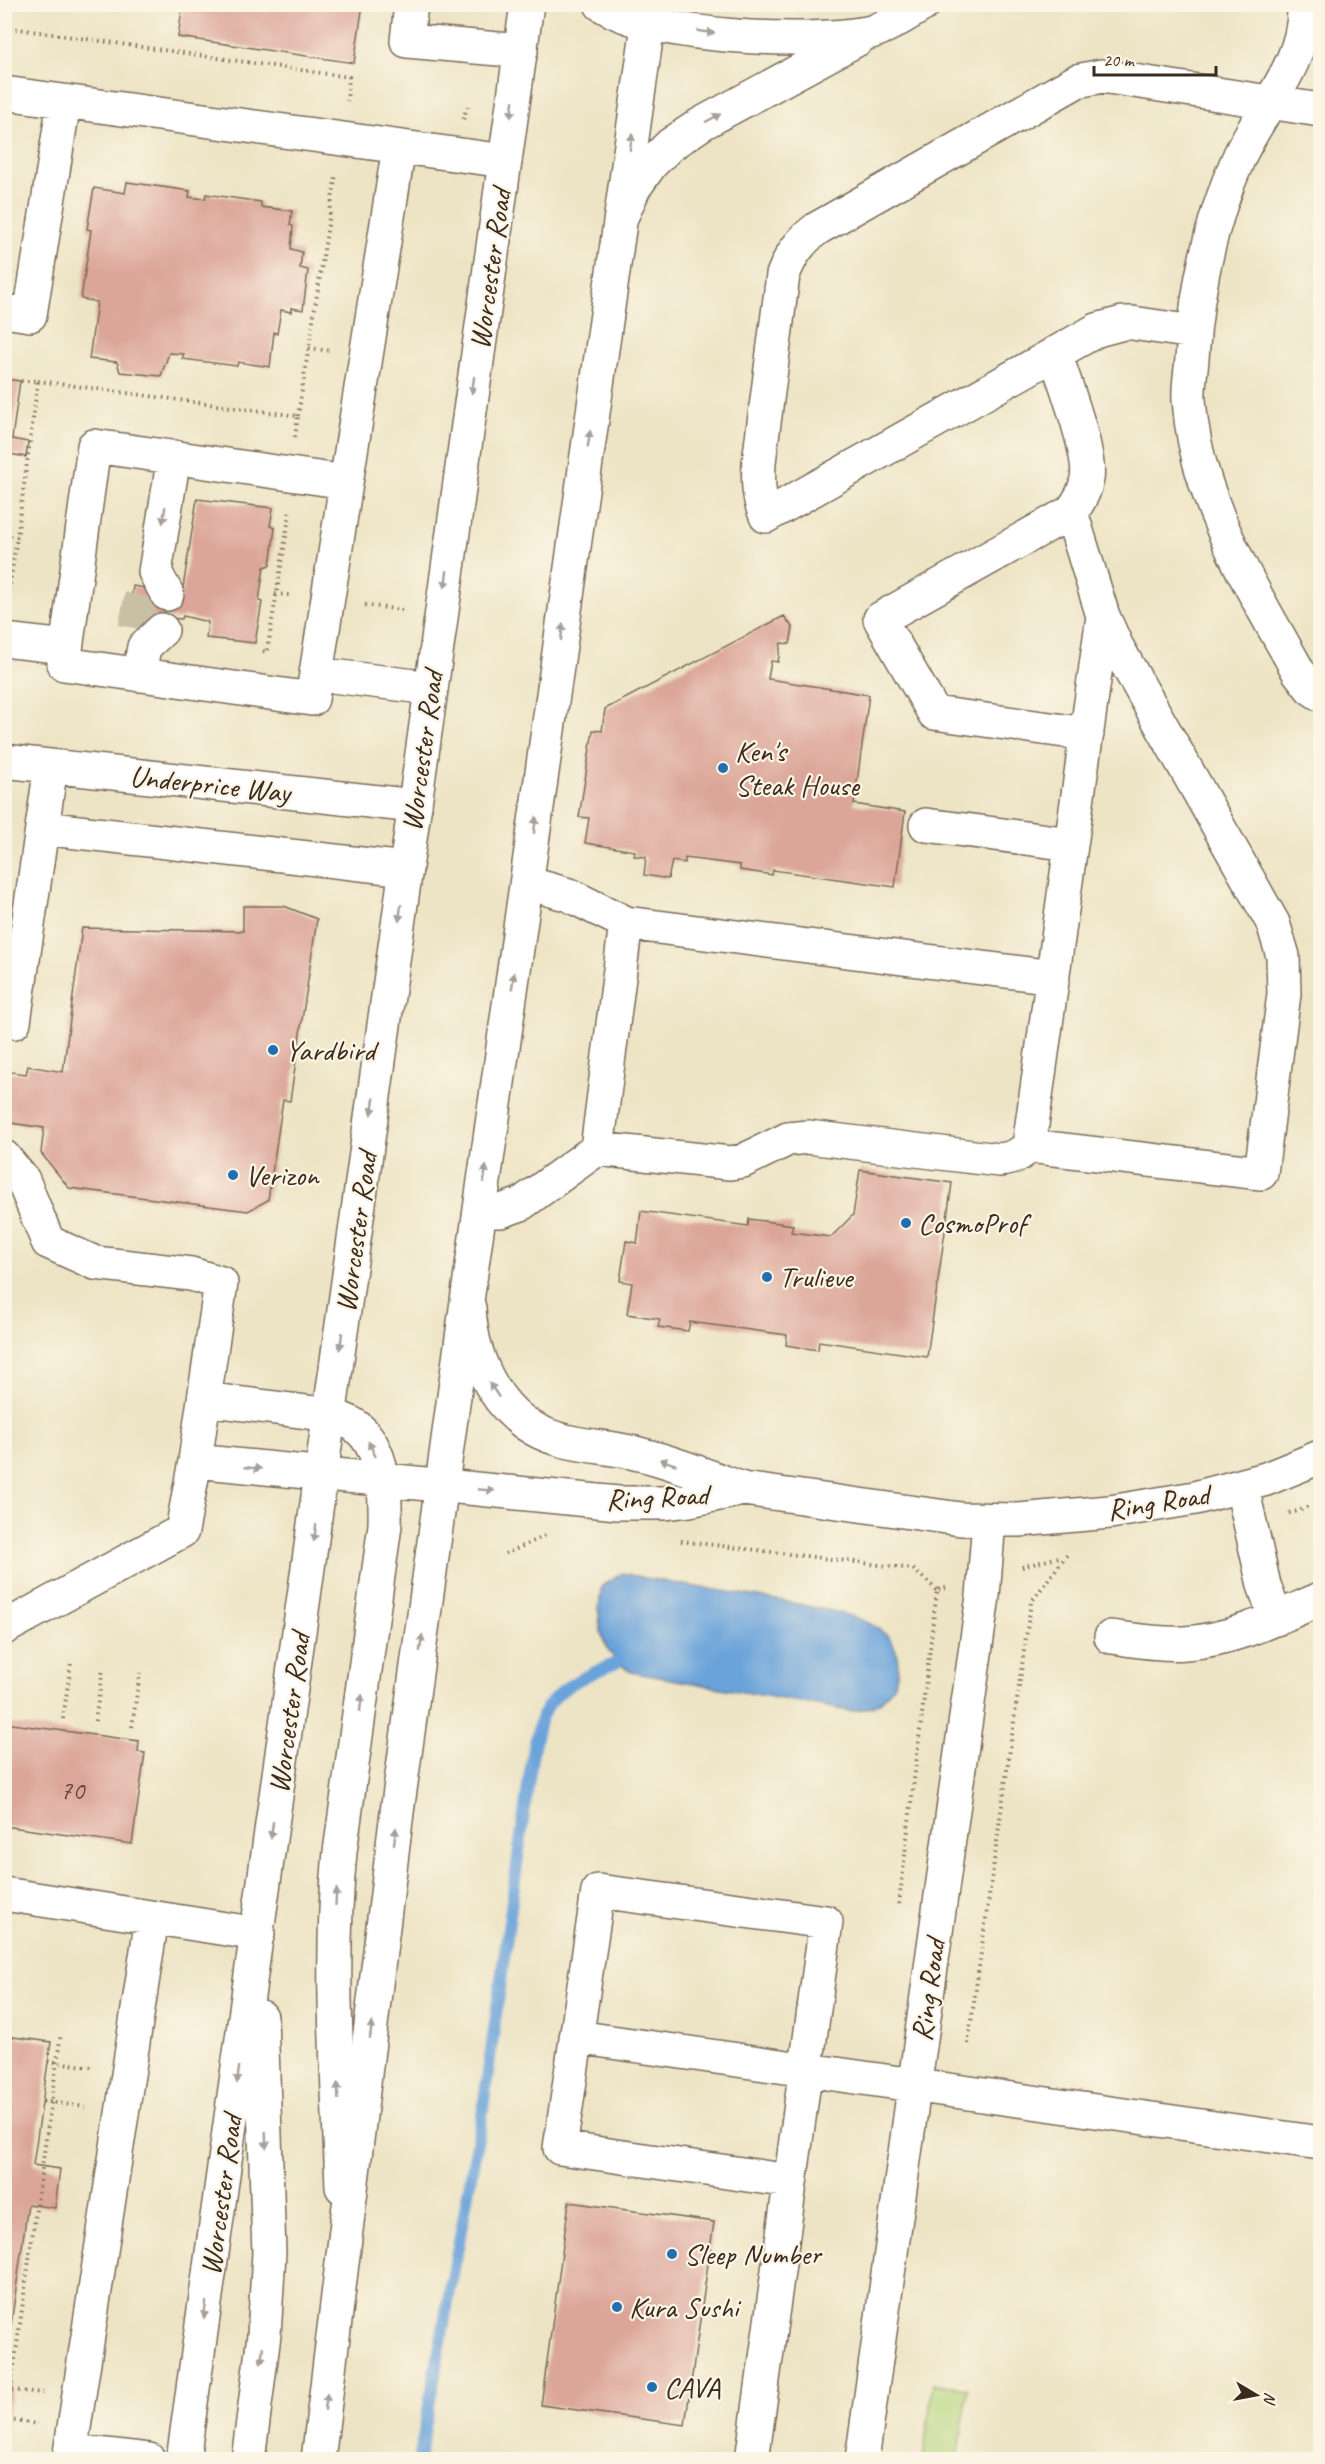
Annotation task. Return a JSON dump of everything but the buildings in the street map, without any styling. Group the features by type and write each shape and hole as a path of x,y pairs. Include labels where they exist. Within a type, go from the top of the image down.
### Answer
{"main road":[{"path":"411,4 407,40 521,51"},
{"name":"Worcester Road","path":"183,2460 323,1475 527,4"},
{"path":"601,4 610,11 649,14 731,35 781,39 869,33"},
{"path":"620,220 634,188 651,164 670,145 700,124 924,4"},
{"path":"1304,4 1302,33 1296,53 1246,141 1220,207 1202,274 1193,332 1189,399 1196,447 1221,524 1263,609 1298,671 1311,688 1320,694"},
{"path":"318,2460 397,1812 649,14"},
{"path":"1193,332 1123,323 1097,330 766,516 761,504 758,477 781,289 792,253 809,235 1086,78 1102,76 1320,110"},
{"path":"4,93 505,161"},
{"path":"4,311 30,315 64,102"},
{"path":"346,482 94,446 63,664 145,645 312,699 399,147"},
{"path":"1056,353 1088,466 1084,491 1071,512 880,619 934,713 1088,734"},
{"path":"155,586 174,457"},
{"path":"480,1211 501,1211 521,1204 597,1149 717,1164 743,1161 798,1136 999,1160 1016,1156 1029,1146 1261,1173 1284,1003 1285,976 1278,939 1266,908 1136,684 1103,615 1071,512"},
{"path":"1029,1146 1103,615"},
{"path":"4,640 66,647"},
{"path":"316,674 431,688"},
{"name":"Underprice Way","path":"4,761 415,806"},
{"path":"14,1022 51,766"},
{"path":"926,825 1071,844"},
{"path":"42,828 406,869"},
{"path":"527,883 569,895 626,923 1053,977"},
{"path":"597,1149 626,923"},
{"path":"4,1157 23,1180 48,1242 95,1263 191,1274 221,1283 195,1461 182,1531 4,1628"},
{"path":"468,1294 475,1348 487,1379 506,1406 529,1425 556,1439 639,1453 743,1489"},
{"path":"204,1399 331,1415 357,1427 366,1438 379,1465 383,1481 385,1526 340,1852 335,1906 334,1974 344,2255"},
{"name":"Ring Road","path":"195,1461 442,1487 640,1503 689,1500 743,1489 934,1516 989,1520 1040,1518 1156,1506 1242,1487 1320,1457"},
{"path":"1242,1487 1264,1585 1276,1619"},
{"name":"Ring Road","path":"862,2460 983,1596 989,1520"},
{"path":"1111,1637 1165,1644 1204,1641 1242,1632 1320,1599"},
{"path":"752,2460 826,1922 598,1891 560,2148 790,2181"},
{"path":"4,1894 258,1934 269,2253 264,2335 248,2460"},
{"path":"149,2460 70,2455 152,1918"},
{"path":"576,2037 1320,2143"}],"path":[{"path":"173,4 182,6"},
{"path":"4,27 349,77 346,109"},
{"path":"454,124 463,120 468,105"},
{"path":"293,448 336,172"},
{"path":"20,381 38,381 298,416"},
{"path":"7,604 38,381"},
{"path":"255,650 267,652 291,506"},
{"path":"4,535 16,537"},
{"path":"356,604 402,610"},
{"path":"1249,1519 1299,1511 1313,1503"},
{"path":"505,1554 555,1532"},
{"path":"669,1540 913,1569 937,1590"},
{"path":"968,2044 1031,1602 1064,1555 1076,1552"},
{"path":"63,1719 71,1663"},
{"path":"94,1721 102,1668"},
{"path":"132,1727 140,1673"},
{"path":"4,2437 62,2033"},
{"path":"48,2061 128,2072"}],"green space":[{"path":"933,2384 968,2388 958,2459 923,2459"}],"water":[{"path":"622,1573 784,1601 837,1612 858,1619 877,1628 890,1640 897,1654 896,1678 885,1697 877,1704 850,1711 631,1672 612,1655 602,1635 600,1624 602,1586"}],"waterway":[{"path":"419,2460 482,2116 537,1731 548,1706 564,1689 616,1663"}],"tunnel":[{"path":"135,628 142,591"}],"place":[{"name":"Ken's Steak House","path":"723,768"},
{"name":"Yardbird","path":"273,1050"},
{"name":"Verizon","path":"233,1175"},
{"name":"CosmoProf","path":"906,1223"},
{"name":"Trulieve","path":"767,1277"},
{"name":"Sleep Number","path":"672,2254"},
{"name":"Kura Sushi","path":"617,2307"},
{"name":"CAVA","path":"652,2387"}]}
